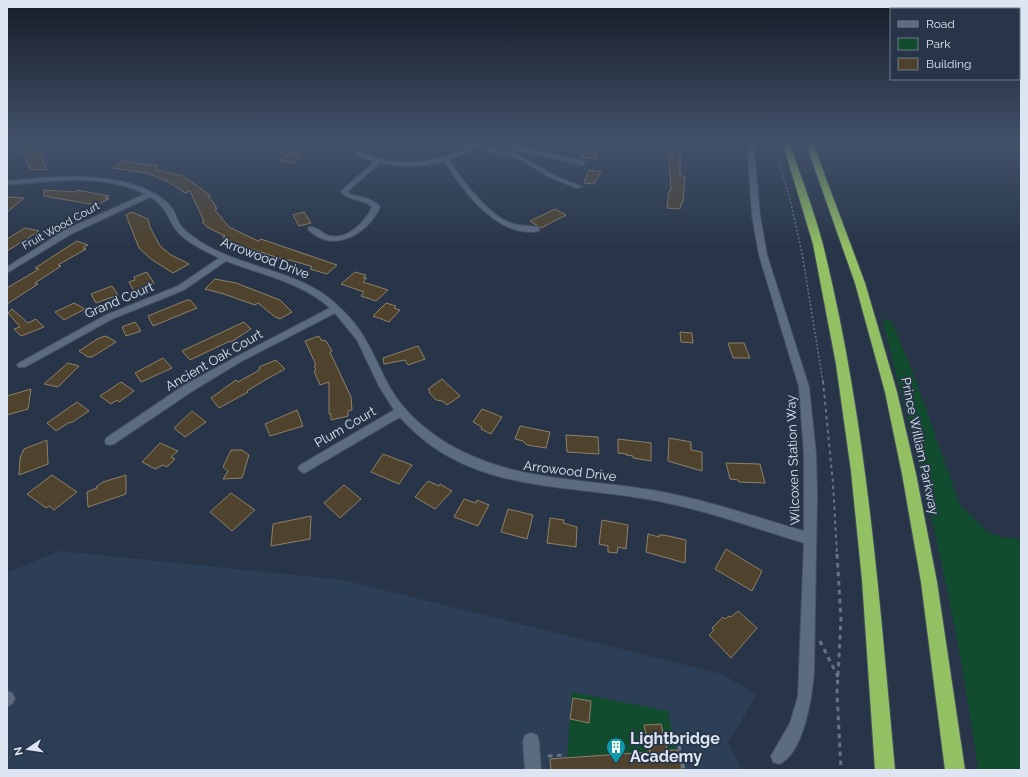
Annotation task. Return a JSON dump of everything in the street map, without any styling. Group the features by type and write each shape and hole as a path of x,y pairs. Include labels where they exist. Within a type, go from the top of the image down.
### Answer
{"highway":[{"path":"797,177 818,244 842,364 858,471 870,580 885,770"},
{"name":"Prince William Parkway","path":"821,177 860,283 891,392 909,474 929,582 946,696 955,770"}],"street":[{"path":"312,229 324,237 339,240 350,236 359,229 375,211 376,207 366,200 347,195 344,191 360,177"},
{"path":"459,177 488,213 494,218 514,227 536,229"},
{"path":"554,177 579,188"},
{"name":"Wilcoxen Station Way","path":"753,177 756,214 763,255 804,387 810,454 808,672 801,718 793,737 779,756"},
{"name":"Arrowood Drive","path":"7,183 57,179 90,179 127,185 150,194 170,210 178,228 197,244 225,258 295,283 313,292 336,309 361,337 371,354 383,385 401,411 422,432 441,446 459,456 504,474 554,485 621,490 657,496 810,539"},
{"name":"Fruit Wood Court","path":"7,271 74,229 150,194"},
{"name":"Grand Court","path":"22,365 109,317 181,288 225,258"},
{"name":"Ancient Oak Court","path":"110,441 187,389 239,359 336,309"},
{"name":"Plum Court","path":"304,468 401,411"},
{"path":"531,741 534,770"}],"path":[{"path":"808,626 824,647 838,678"},
{"path":"679,746 684,770"},
{"path":"548,756 566,755"}],"shaded area":[{"path":"59,551 343,580 722,674 757,695 728,742 742,770 7,770 7,573"}],"green space":[{"path":"882,319 891,321 912,370 960,505 988,532 1005,538 1021,539 1021,770 978,770 970,713 949,599 911,431"},
{"path":"572,692 668,711 676,750 567,757"}],"building":[{"path":"157,177 185,177 211,196 208,197 217,209 215,210 229,227 258,241 261,239 337,265 327,274 310,269 312,267 310,266 285,260 233,243 223,237 225,236 207,227 202,222 204,221 190,191 185,193 169,182"},
{"path":"586,177 598,177 594,184 584,183"},
{"path":"670,177 685,177 683,203 681,203 680,209 667,208 669,191 671,191"},
{"path":"44,190 74,192 77,190 109,196 105,198 109,199 96,205 44,196"},
{"path":"7,197 24,198 7,212"},
{"path":"555,209 566,215 541,228 530,221"},
{"path":"132,212 148,219 150,227 160,246 171,255 189,264 173,273 151,259 139,248 126,215"},
{"path":"304,212 311,223 299,226 293,215"},
{"path":"25,228 39,231 7,251 7,239"},
{"path":"77,241 88,245 83,248 86,249 58,265 61,266 35,283 38,284 7,304 7,288 39,269 35,268"},
{"path":"147,272 154,283 134,291 129,282 135,280 134,277"},
{"path":"355,272 366,275 363,278 367,278 363,282 388,290 376,301 361,296 364,292 341,284"},
{"path":"215,279 236,283 280,300 292,312 280,319 275,317 258,303 255,305 205,289"},
{"path":"112,286 118,295 96,303 91,294"},
{"path":"190,300 197,308 153,326 148,316"},
{"path":"74,303 85,309 64,320 55,312"},
{"path":"386,303 396,306 394,308 400,310 389,322 373,316"},
{"path":"12,309 28,323 36,319 44,327 21,336 14,329 20,327 8,313"},
{"path":"135,322 141,331 126,336 122,327"},
{"path":"244,322 251,329 231,342 230,341 190,360 182,351"},
{"path":"680,332 692,333 693,343 681,342"},
{"path":"106,336 116,342 92,357 88,357 79,351 99,338"},
{"path":"319,336 321,340 326,341 332,351 330,352 351,397 352,410 348,411 348,416 331,420 331,414 329,414 329,382 320,385 314,371 316,370 314,366 316,365 305,341"},
{"path":"728,343 744,343 750,358 733,358"},
{"path":"418,346 425,359 408,365 405,360 384,364 383,358"},
{"path":"163,358 172,368 141,382 135,373"},
{"path":"276,360 285,369 247,391 248,392 219,408 211,398 236,380 238,382 256,372 260,369 259,367"},
{"path":"68,363 79,366 58,387 44,384"},
{"path":"442,379 460,396 447,405 442,401 436,400 428,389"},
{"path":"121,382 134,391 119,402 117,400 111,404 100,396"},
{"path":"31,389 28,409 7,415 7,396"},
{"path":"77,402 89,411 56,431 47,423"},
{"path":"482,409 502,417 491,434 481,429 482,427 473,422"},
{"path":"297,410 303,426 270,436 265,424"},
{"path":"192,411 206,422 185,437 174,428"},
{"path":"520,426 550,432 546,448 527,445 523,441 515,439"},
{"path":"566,435 598,437 599,454 567,452"},
{"path":"669,438 691,442 691,450 702,452 702,471 668,461"},
{"path":"618,439 651,443 651,461 633,458 633,456 626,455 627,454 618,453"},
{"path":"47,440 48,464 19,475 20,458 24,449"},
{"path":"160,443 178,451 171,457 175,459 167,467 163,465 155,469 142,462"},
{"path":"231,450 242,450 249,455 242,478 223,479 228,471 223,467"},
{"path":"383,454 412,465 399,484 371,472"},
{"path":"726,463 760,464 765,483 739,482 738,480 730,479"},
{"path":"52,475 77,492 54,510 49,506 46,508 27,494"},
{"path":"126,475 126,494 88,507 87,492 97,488 96,487 103,482"},
{"path":"428,481 439,486 440,484 452,491 435,509 415,497"},
{"path":"344,485 361,499 340,518 324,503"},
{"path":"231,493 255,510 232,531 210,512"},
{"path":"464,499 476,503 477,500 489,505 478,526 454,517"},
{"path":"508,509 533,515 527,539 501,532"},
{"path":"311,516 310,539 271,546 273,524"},
{"path":"550,518 564,520 563,523 577,527 576,547 547,543"},
{"path":"602,520 628,525 626,549 618,547 617,553 608,552 608,546 599,544"},
{"path":"648,534 659,537 659,535 664,535 686,540 685,563 646,552"},
{"path":"726,549 762,571 752,591 715,569"},
{"path":"738,611 757,628 731,658 709,635 714,630 712,628 723,617 725,619 729,616 731,617"},
{"path":"573,698 591,701 589,723 570,719"},
{"name":"Lightbridge Academy","path":"661,724 667,750 678,750 682,770 551,770 550,759 650,752 644,725"}],"place":[{"name":"Lightbridge Academy","path":"616,764"}]}
